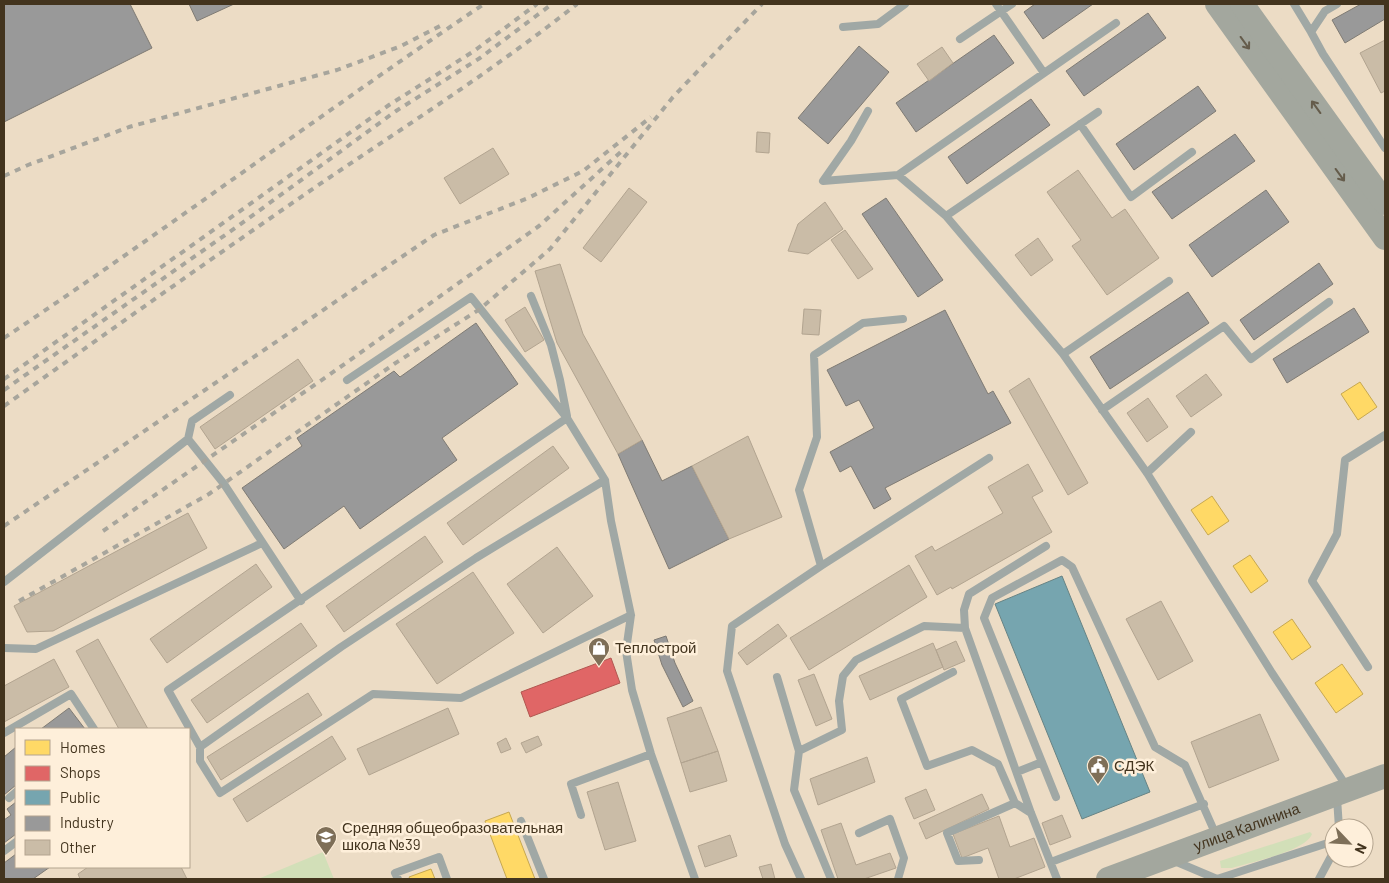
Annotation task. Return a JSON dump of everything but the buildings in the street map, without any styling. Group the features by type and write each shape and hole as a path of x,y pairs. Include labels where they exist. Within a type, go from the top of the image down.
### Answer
{"main road":[{"path":"1217,4 1385,238"},
{"path":"1242,4 1385,203"},
{"name":"улица Калинина","path":"1108,879 1385,776"}],"lane":[{"path":"843,28 878,24 905,4"},
{"path":"996,4 1044,73"},
{"path":"960,40 1012,4"},
{"path":"1294,4 1312,32 1323,54 1385,148"},
{"path":"1312,32 1325,11 1338,4"},
{"path":"868,111 852,141 823,181 898,174 1116,23"},
{"path":"946,216 1098,112"},
{"path":"1080,124 1131,197 1192,152"},
{"path":"898,174 946,216 1062,354 1147,473 1272,673 1343,793 1340,818"},
{"path":"1062,354 1169,281"},
{"path":"531,296 551,345 567,418"},
{"path":"347,380 471,297 567,418 605,480 611,521 631,614 626,651 632,690 651,754 695,879"},
{"path":"1102,410 1224,326 1251,359 1329,302"},
{"path":"821,566 799,490 817,437 814,355 863,323 903,319"},
{"path":"4,582 188,439 192,422 230,395"},
{"path":"189,728 168,690 567,418"},
{"path":"1147,473 1192,432"},
{"path":"1368,667 1312,581 1337,534 1345,460 1385,435"},
{"path":"188,439 224,484 301,601"},
{"path":"801,879 785,844 728,671 732,626 821,566 989,458"},
{"path":"200,747 341,647 468,563 605,480"},
{"path":"4,648 36,649 262,543"},
{"path":"1046,546 969,594 964,610 966,628 1031,813 1057,879"},
{"path":"1056,796 984,618 992,598 1062,560 1072,567 1155,747 1186,765 1218,839"},
{"path":"190,729 200,747 200,761 220,793 373,694 460,698 631,614"},
{"path":"799,751 842,730 839,701 843,676 856,660 924,626 966,628"},
{"path":"953,672 902,699 927,766 972,750 998,764 1015,803 1031,813"},
{"path":"776,677 799,751 794,790 831,879"},
{"path":"4,733 71,694 93,728"},
{"path":"581,814 570,784 651,754"},
{"path":"1017,772 1042,762"},
{"path":"9,798 15,793"},
{"path":"979,860 958,861 947,832 1015,803"},
{"path":"1051,862 1204,804"},
{"path":"858,833 890,819 904,858 898,879"},
{"path":"522,821 544,879"},
{"path":"4,851 15,843"},
{"path":"1166,858 1217,879 1324,844"},
{"path":"398,879 396,873 438,857 447,879"}],"green space":[{"path":"1310,832 1312,834 1308,840 1289,851 1232,868 1221,868 1220,861"},
{"path":"323,852 334,879 258,879"}],"railway":[{"path":"4,338 125,256 363,87 484,4"},
{"path":"4,379 389,105 474,51 537,4"},
{"path":"4,390 238,226 396,111 480,58 552,4"},
{"path":"4,406 278,213 481,75 577,4"},
{"path":"19,601 209,494 394,364 480,309 550,249 673,97 762,4"},
{"path":"4,176 129,127 337,70 401,46 444,24"},
{"path":"4,526 434,235 528,198 583,171 651,117"},
{"path":"103,531 329,375 539,226 624,149"}],"place":[{"name":"Теплострой","path":"599,667"},
{"name":"СДЭК","path":"1098,785"},
{"name":"Средняя общеобразовательная школа №39","path":"326,856"}]}
